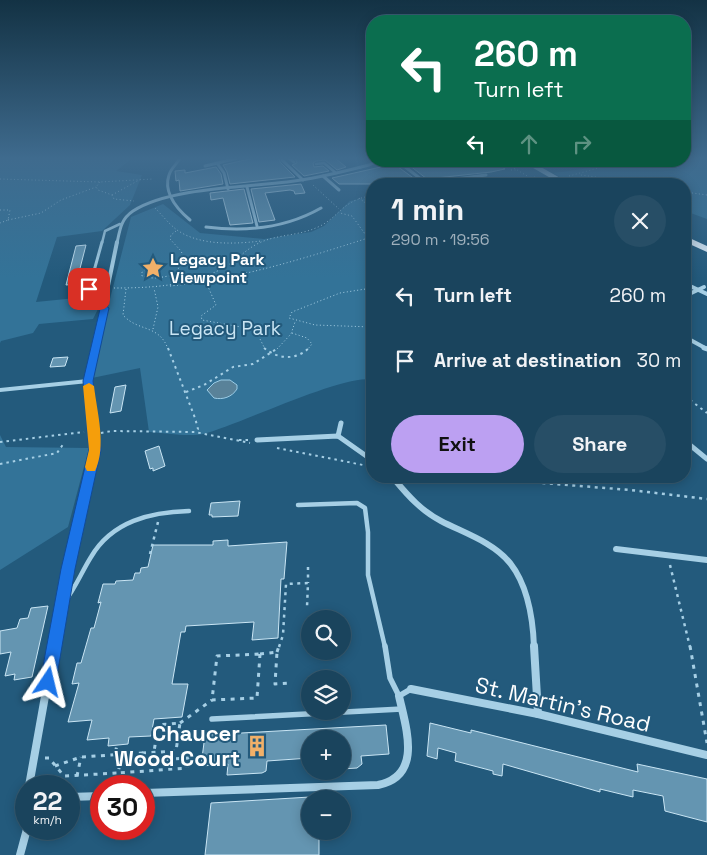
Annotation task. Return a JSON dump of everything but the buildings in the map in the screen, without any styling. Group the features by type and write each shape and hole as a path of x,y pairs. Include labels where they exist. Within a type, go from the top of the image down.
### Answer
{"main road":[{"path":"691,241 707,248"}],"street":[{"path":"32,775 68,569 95,450 88,381 110,288 120,224 127,213 148,203 167,198"},
{"path":"171,198 177,209 190,220"},
{"path":"250,198 257,226"},
{"path":"206,227 228,229 301,219 321,208"},
{"path":"691,286 707,294"},
{"path":"691,293 704,287"},
{"path":"691,341 706,351"},
{"path":"338,436 341,423"},
{"path":"255,442 338,436 366,456"},
{"path":"691,446 707,459"},
{"path":"398,483 412,501 439,520 487,544 509,562 522,583 533,626 538,714"},
{"path":"616,549 707,560"},
{"name":"St. Martin's Road","path":"411,689 538,714 707,755"},
{"path":"155,793 378,785 394,781 403,771 409,752 399,696"},
{"path":"20,855 24,840"}],"lane":[{"path":"105,308 92,301 89,289 105,231 120,224"},
{"path":"0,390 88,381"},
{"path":"298,505 357,503 367,510 368,575 386,652 390,678 399,696 411,689"},
{"path":"62,606 74,590 90,557 100,544 124,523 158,512 189,511"},
{"path":"212,719 402,709"}],"path":[{"path":"0,223 40,213 67,198"},
{"path":"113,198 148,203"},
{"path":"327,198 340,209"},
{"path":"110,288 154,287 196,278 225,267 263,241 300,234 326,224 348,201 359,198 366,203"},
{"path":"0,210 10,210 8,220"},
{"path":"340,213 352,216 366,235"},
{"path":"178,231 171,235 170,239 181,251 184,258 176,273 179,283"},
{"path":"161,286 206,282 295,261 366,239"},
{"path":"154,268 152,274 159,270 160,266 156,264 146,268 142,272 142,276 153,279 176,273 188,274 196,278"},
{"path":"206,282 216,305 201,316 202,320 218,325 251,329 258,336 264,348 271,354 283,358 302,354 309,349 312,342 307,338 292,333"},
{"path":"153,329 158,307 154,287"},
{"path":"126,289 123,315 134,326 153,329 165,341 198,426 195,432"},
{"path":"366,289 340,292 292,312 289,318 296,322 328,326 366,327"},
{"path":"186,392 202,387 233,366 252,364 271,354 296,328 296,322"},
{"path":"691,401 707,413"},
{"path":"0,442 93,431 101,433 112,431 195,432 255,442"},
{"path":"235,440 255,442"},
{"path":"0,464 57,453 64,443"},
{"path":"272,447 363,465"},
{"path":"537,483 630,490 707,499"},
{"path":"150,554 158,525 158,512"},
{"path":"668,556 690,646 707,743"},
{"path":"307,607 308,567"},
{"path":"292,683 275,684 276,652 283,635 286,584 308,583"},
{"path":"212,700 217,656 246,656 276,652"},
{"path":"154,752 158,725 180,723 212,700 258,698 260,654"},
{"path":"55,766 81,757 176,751 180,723"},
{"path":"117,745 115,754 120,762 118,773"},
{"path":"80,776 187,768 188,758 140,761 142,753"},
{"path":"77,775 81,757"},
{"path":"34,758 49,758 63,775"}],"green space":[{"path":"0,198 133,198 130,205 102,231 57,237 36,302 86,297 98,309 93,319 39,324 33,333 1,341 0,343"},
{"name":"Legacy Park","path":"366,198 366,380 340,384 317,391 219,429 203,434 191,435 149,432 140,368 92,378 101,334 131,217 163,204 200,233 264,239 311,232 324,226 350,201"},
{"path":"691,198 707,198 707,219 691,213"},
{"path":"0,435 6,447 89,448 68,527 0,570"}],"shaded area":[{"path":"221,380 230,380 237,385 237,389 227,397 221,399 214,398 207,390 214,383"}],"slow traffic":[{"path":"89,386 95,450 91,467"}],"place":[{"name":"Legacy Park Viewpoint","path":"153,268"},
{"name":"Chaucer Wood Court","path":"257,746"}],"route":[{"path":"48,682 68,569 95,450 88,381 105,308 92,301 89,289"}]}
